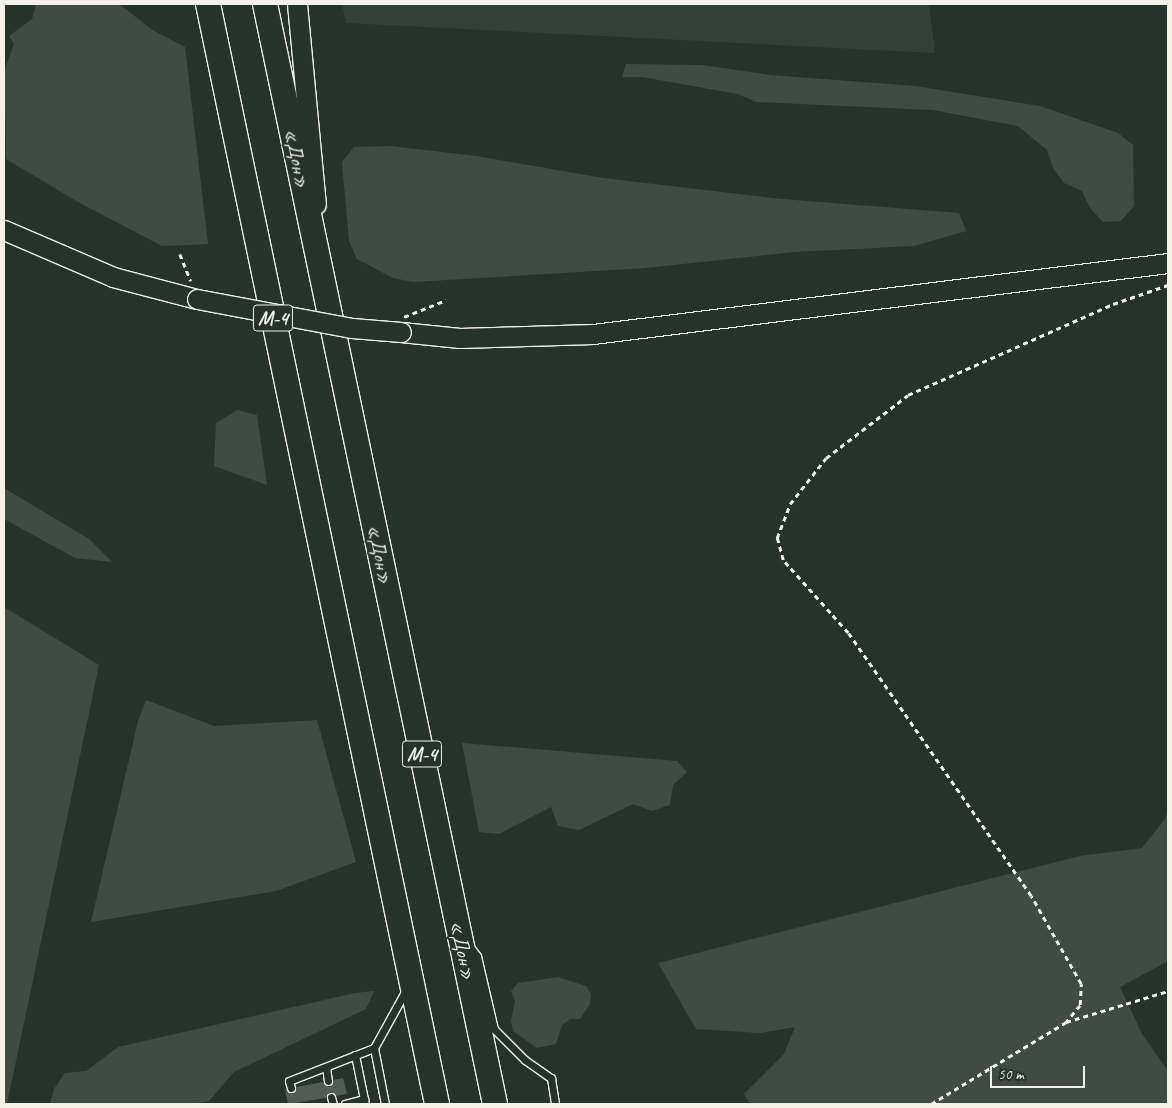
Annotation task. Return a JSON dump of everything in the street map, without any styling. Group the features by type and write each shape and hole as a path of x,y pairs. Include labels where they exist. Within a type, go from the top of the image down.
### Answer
{"highway":[{"name":"М-4","path":"208,4 437,1104"},
{"name":"«Дон»","path":"265,4 495,1104"}],"street":[{"path":"297,4 324,288"},
{"path":"4,230 113,277 197,299 352,328 460,338 593,334 1168,263"}],"lane":[{"path":"290,1088 289,1081 374,1048 406,992 386,893 389,872"},
{"path":"459,933 477,956 494,1029 525,1060 551,1078 555,1104"},
{"path":"374,1048 385,1104"},
{"path":"345,1104 364,1102 355,1055"},
{"path":"326,1067 328,1081"}],"path":[{"path":"180,254 197,299"},
{"path":"1065,1023 1080,1005 1080,984 1031,896 848,633 783,560 778,538 790,504 826,458 908,395 1096,311 1168,285"},
{"path":"401,332 398,319 446,300"},
{"path":"931,1104 1065,1023 1168,991"}],"shaded area":[{"path":"36,4 119,4 154,31 185,47 208,244 162,246 78,202 6,159 4,71 14,44 9,36 32,19"},
{"path":"342,4 929,4 935,53 346,23"},
{"path":"626,64 702,65 770,75 915,86 1040,106 1118,133 1133,145 1134,206 1121,221 1103,222 1090,208 1082,191 1064,183 1053,168 1047,150 1018,126 933,110 756,102 738,94 642,77 622,77"},
{"path":"390,146 476,156 603,178 782,199 959,213 966,231 914,246 794,252 646,268 413,282 393,278 357,259 349,241 342,162 354,147"},
{"path":"237,410 257,415 267,485 214,466 216,423"},
{"path":"4,488 89,539 112,562 75,558 4,519"},
{"path":"4,607 99,665 7,1104 4,1104"},
{"path":"146,700 214,726 317,720 356,862 276,891 91,922 138,721"},
{"path":"462,743 677,761 687,772 673,785 670,805 652,811 633,804 579,830 558,826 551,807 499,834 479,832"},
{"path":"1168,808 1168,961 1120,987 1142,1034 1168,1071 1168,1104 750,1104 744,1094 784,1054 795,1027 761,1033 696,1029 658,963 1080,856 1142,848 1165,819"},
{"path":"558,977 586,986 591,994 590,1004 580,1019 570,1019 562,1025 556,1044 537,1048 513,1031 511,1021 515,1001 511,991 518,983"},
{"path":"374,991 366,1009 234,1072 209,1101 194,1104 50,1104 54,1089 65,1073 86,1071 118,1047 355,993"}],"building":[{"path":"343,1078 347,1094 336,1096 330,1092 326,1098 288,1104 285,1089 292,1093 296,1087 323,1082 329,1086 333,1080"}]}
